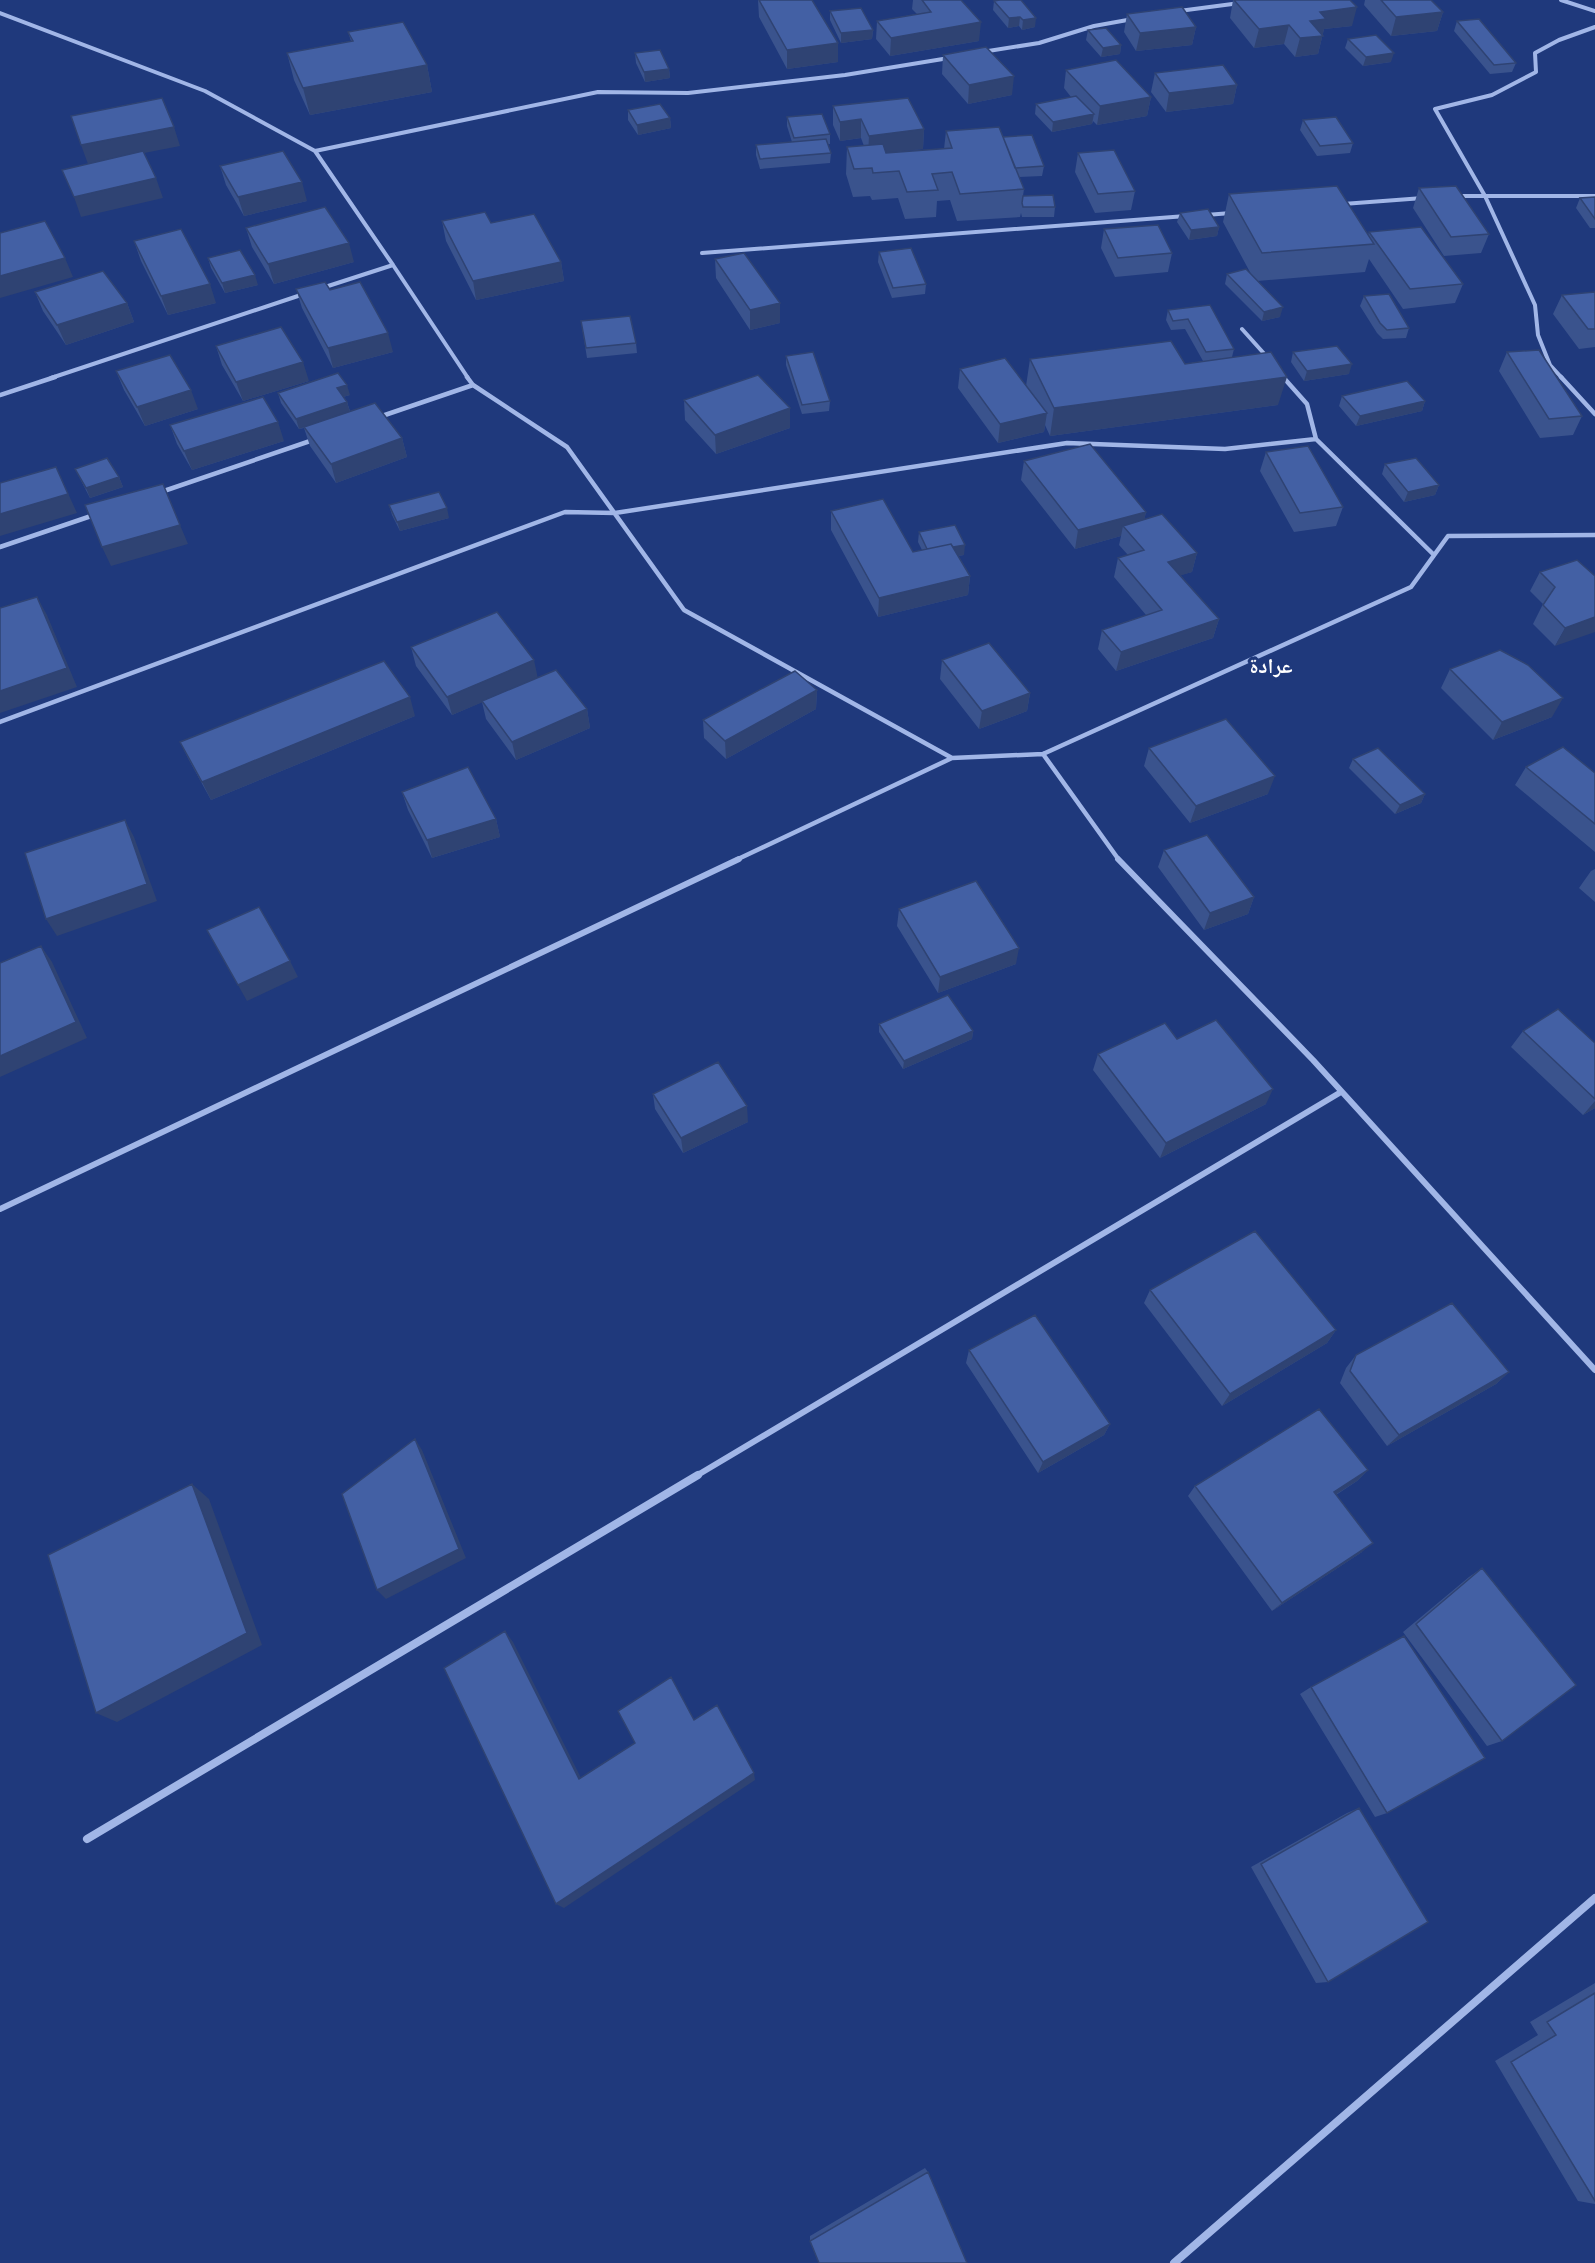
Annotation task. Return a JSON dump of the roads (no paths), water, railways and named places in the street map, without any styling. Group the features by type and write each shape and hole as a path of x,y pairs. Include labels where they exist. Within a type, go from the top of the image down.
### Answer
{"street":[{"path":"1561,0 1595,11"},
{"path":"1173,12 1243,3"},
{"path":"0,14 205,92 315,151 472,385 567,447 684,610 952,758"},
{"path":"982,52 1039,43 1094,26 1140,18"},
{"path":"1595,27 1559,40 1534,53 1536,72 1492,94 1435,109 1485,196 1535,305 1538,334 1550,365 1595,414"},
{"path":"315,151 598,92 688,93 845,75 959,56"},
{"path":"1443,196 1595,196"},
{"path":"1336,205 1432,197"},
{"path":"1204,215 1240,212"},
{"path":"702,253 1192,216"},
{"path":"0,395 393,265"},
{"path":"1242,329 1271,363"},
{"path":"1278,371 1307,404 1316,439 1434,555"},
{"path":"371,420 472,385"},
{"path":"146,497 326,435"},
{"path":"0,722 564,512 615,513 1067,442 1225,449 1316,439"},
{"path":"0,547 101,513"},
{"path":"0,1209 952,758 1043,754 1411,587 1448,536 1595,535"},
{"path":"1043,754 1113,854 1341,1092 1595,1370"},
{"path":"87,1839 1341,1092"},
{"path":"1174,2263 1595,1898"}],"district":[{"name":"عرادة","path":"1271,666"}]}
